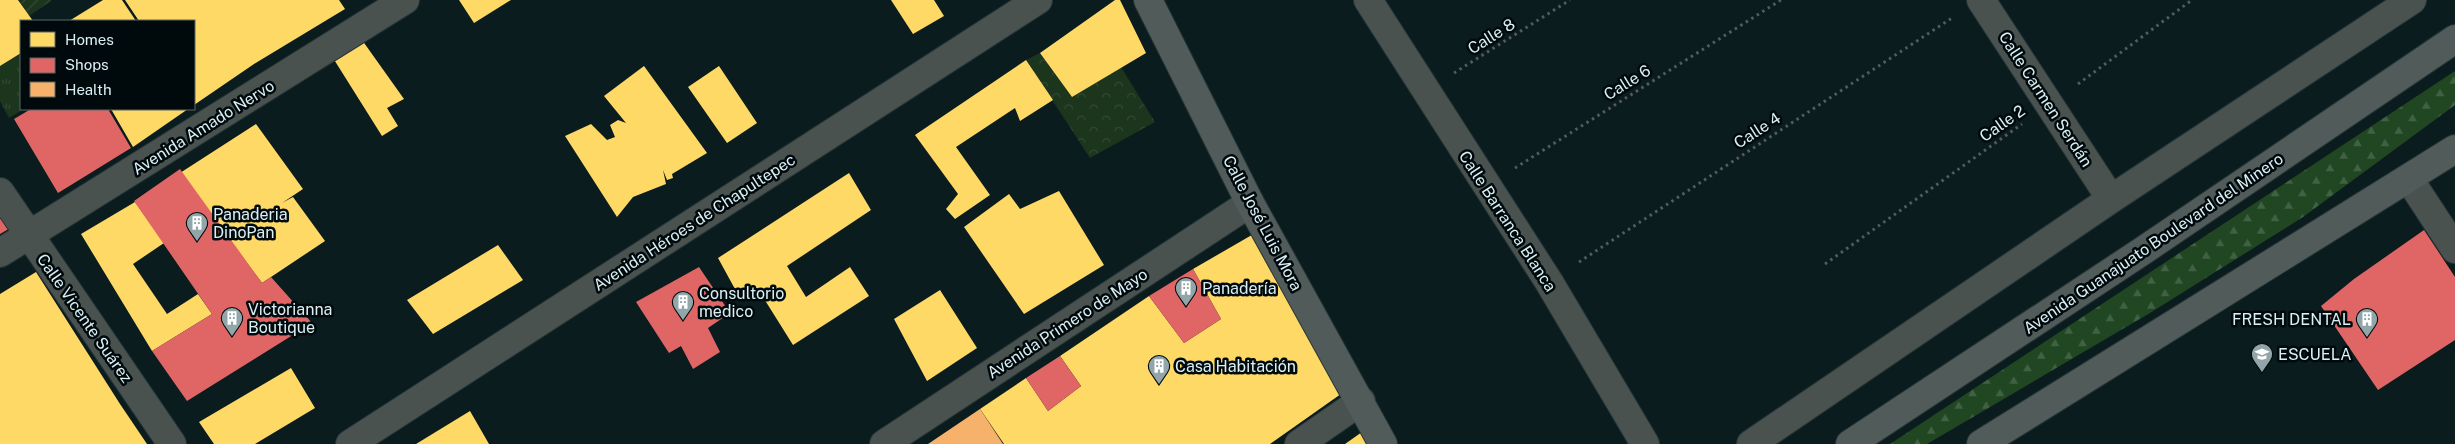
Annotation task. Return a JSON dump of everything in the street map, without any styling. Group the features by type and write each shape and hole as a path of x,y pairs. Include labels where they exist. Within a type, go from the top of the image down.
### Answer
{"main road":[{"name":"Calle José Luis Mora","path":"1148,0 1250,203 1361,401 1383,444"},
{"name":"Avenida Guanajuato Boulevard del Minero","path":"1850,444 2144,250 2455,39"},
{"path":"1981,444 2409,179 2455,148"}],"street":[{"name":"Avenida Amado Nervo","path":"0,254 406,0"},
{"name":"Avenida Héroes de Chapultepec","path":"350,444 1038,0"},
{"name":"Calle Barranca Blanca","path":"1368,0 1425,92 1549,282 1645,444"},
{"name":"Calle Carmen Serdán","path":"1981,0 2111,199"},
{"path":"1751,444 2111,199 2412,0"},
{"path":"2409,179 2455,249"},
{"name":"Calle Vicente Suárez","path":"0,192 28,236 172,444"},
{"name":"Avenida Primero de Mayo","path":"884,444 1250,203"},
{"path":"1298,444 1361,401"}],"path":[{"name":"Calle 8","path":"1425,92 1570,0"},
{"name":"Calle 6","path":"1486,186 1781,0"},
{"name":"Calle 2","path":"1825,264 2050,105 2192,0"},
{"name":"Calle 4","path":"1549,282 1955,16"}],"green space":[{"path":"19,0 51,0 51,1 29,16"},
{"path":"1040,53 1072,97 1121,67 1155,122 1090,158 1026,60"},
{"path":"20,54 20,110 22,110 9,118 0,101 0,66"},
{"path":"2455,71 2455,105 2303,217 2150,313 1927,444 1890,444"}],"building: Homes":[{"path":"0,0 18,0 32,20 20,20 20,54 0,66"},
{"path":"103,0 122,0 135,20 71,20"},
{"path":"125,0 339,0 345,9 254,64 195,104 195,20 138,20"},
{"path":"459,0 511,0 474,23"},
{"path":"891,0 934,0 944,16 913,34"},
{"path":"1115,0 1120,0 1146,53 1072,97 1040,53"},
{"path":"362,40 404,99 387,108 398,126 382,136 333,58"},
{"path":"1026,60 1053,100 1020,121 1015,108 956,147 990,195 955,219 946,209 958,194 915,135"},
{"path":"644,66 707,153 672,174 673,178 667,180 663,170 666,184 633,197 617,217 565,136 591,124 607,140 615,137 610,125 618,120 626,123 604,96"},
{"path":"719,66 757,123 727,143 688,87"},
{"path":"112,110 187,110 133,147"},
{"path":"256,124 303,189 282,203 293,197 325,241 262,283 180,173"},
{"path":"849,173 871,210 787,266 806,297 850,267 869,296 793,345 758,289 741,300 718,258"},
{"path":"1059,191 1104,265 1024,314 964,227 1009,194 1020,209"},
{"path":"135,202 164,243 133,264 167,314 198,294 212,314 152,351 81,234"},
{"path":"1257,232 1348,389 1270,444 1004,444 980,409 1026,378 1048,411 1081,386 1060,356 1149,296 1184,343 1221,319 1193,269"},
{"path":"498,245 523,280 433,334 407,300"},
{"path":"36,272 147,444 0,444 0,294"},
{"path":"940,290 977,348 927,381 894,319"},
{"path":"291,368 315,408 255,444 214,444 199,422"},
{"path":"470,411 489,444 416,444"},
{"path":"1362,432 1369,444 1345,444"}],"building: Shops":[{"path":"29,110 109,110 131,148 58,193 14,119"},
{"path":"180,169 262,283 271,277 312,323 187,401 152,351 212,314 134,201"},
{"path":"0,198 17,224 0,234"},
{"path":"2424,230 2455,277 2455,340 2378,390 2321,306 2354,279"},
{"name":"Consultorio medico","path":"699,267 730,313 708,328 720,352 693,369 681,346 669,353 636,302"},
{"name":"Panadería","path":"1193,269 1221,319 1184,343 1149,296"},
{"path":"1060,356 1081,386 1048,411 1026,378"}],"building: Health":[{"path":"980,409 1003,444 928,444"}],"place":[{"name":"Panaderia DinoPan","path":"197,242"},
{"name":"Panadería","path":"1186,307"},
{"name":"Consultorio medico","path":"683,321"},
{"name":"Victorianna Boutique","path":"232,337"},
{"name":"FRESH DENTAL","path":"2367,338"},
{"name":"ESCUELA","path":"2262,373"},
{"name":"Casa Habitación","path":"1159,385"}]}
